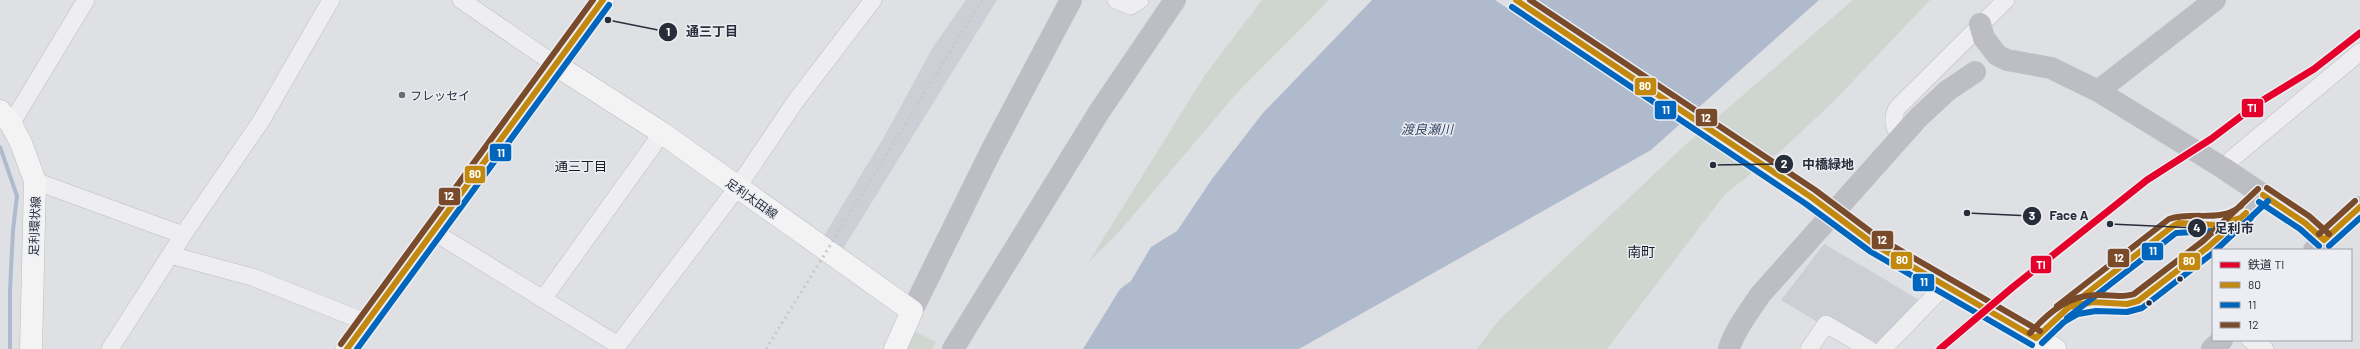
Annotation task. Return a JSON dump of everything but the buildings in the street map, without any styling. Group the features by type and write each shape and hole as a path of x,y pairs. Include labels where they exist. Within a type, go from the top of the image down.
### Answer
{"main road":[{"path":"348,349 366,322 604,0"},
{"name":"足利太田線","path":"556,65 662,133 737,188 912,311"},
{"name":"足利環状線","path":"5,118 35,181 31,349"},
{"path":"1810,197 1875,245 2055,349"},
{"path":"895,349 912,311"}],"street":[{"path":"5,118 86,0"},
{"path":"461,0 556,65"},
{"path":"912,311 991,151 1071,0"},
{"path":"1116,0 1131,6 1140,0"},
{"path":"953,349 1098,112 1175,0"},
{"path":"1901,139 1894,127 1893,121 1897,108 1980,24 2006,0"},
{"path":"2098,91 2215,0"},
{"path":"110,349 183,235 261,121 326,2"},
{"path":"434,232 543,299 616,347 737,188 795,102 867,2"},
{"path":"1980,24 1984,38 1997,55 2007,60 2051,68 2098,91 2224,168 2306,223 2319,245 2360,207"},
{"path":"2224,168 2234,157 2360,52"},
{"path":"1729,349 1742,322 1760,295 1932,104 1975,72"},
{"path":"543,299 662,133"},
{"path":"35,181 183,235"},
{"path":"2069,307 2093,302 2127,304 2138,301 2196,257 2241,218 2263,195"},
{"path":"2036,338 2069,307 2173,226 2180,223 2216,225 2241,218"},
{"path":"170,255 252,277 366,322"},
{"path":"1883,349 1944,286"},
{"path":"1809,349 1826,324 1869,349"},
{"path":"2212,349 2221,341"},
{"path":"2252,341 2266,349"}],"shaded area":[{"path":"966,0 997,0 841,252 822,239 884,137 933,47"},
{"path":"1262,0 1329,0 1236,94 1118,233 1088,263 1205,75"},
{"path":"1853,0 1930,0 1835,100 1782,150 1725,194 1607,349 1477,349 1499,320 1683,147"},
{"path":"1824,244 1922,302 1877,344 1819,323 1781,300"},
{"path":"914,331 936,342 932,349 907,349"}],"water":[{"name":"渡良瀬川","path":"1372,0 1819,0 1651,150 1299,349 1083,349 1120,289 1131,281 1151,247 1177,231 1212,179 1262,114"}],"pier":[{"path":"1495,0 1535,0 1699,110 1682,125"}],"waterway":[{"path":"0,147 17,196 13,230 10,290 10,349"}],"railway":[{"path":"766,349 982,0"}],"rail line":[{"name":"TI","path":"1940,349 2013,287 2147,180 2211,139 2260,102 2314,69 2360,33"}],"transit line":[{"name":"12","path":"341,344 593,0"},
{"name":"80","path":"347,349 603,0"},
{"name":"80","path":"1516,0 1811,197 1875,245 2036,338"},
{"name":"12","path":"1530,0 1815,190 1879,238 2040,331"},
{"name":"11","path":"357,349 609,5"},
{"name":"11","path":"1512,7 1806,204 1871,252 2032,345"},
{"name":"12","path":"2267,188 2309,216 2329,234"},
{"name":"12","path":"2030,333 2061,305 2079,297 2089,295 2122,296 2134,294 2203,241 2258,189"},
{"name":"80","path":"2263,195 2305,223 2324,240"},
{"name":"11","path":"2217,249 2268,201"},
{"name":"12","path":"2319,234 2355,201"},
{"name":"11","path":"2259,202 2300,229 2319,246"},
{"name":"12","path":"2057,306 2169,219 2188,216 2224,214 2241,206"},
{"name":"80","path":"2324,240 2360,207"},
{"name":"80","path":"2069,307 2093,302 2127,304 2138,301 2208,247 2246,213"},
{"name":"80","path":"2036,338 2069,307 2173,226 2179,223 2216,225 2241,218"},
{"name":"11","path":"2067,318 2176,233 2231,230 2242,226 2251,218"},
{"name":"11","path":"2329,246 2360,218"},
{"name":"11","path":"2042,343 2064,322 2078,314 2096,311 2127,312 2142,308 2212,254"}],"place":[{"name":"通三丁目","path":"608,20"},
{"name":"フレッセイ","path":"402,95"},
{"name":"中橋緑地","path":"1713,165"},
{"name":"Face A","path":"1967,213"},
{"name":"足利市","path":"2110,224"}],"district":[{"name":"通三丁目","path":"581,166"},
{"name":"南町","path":"1641,251"}]}
